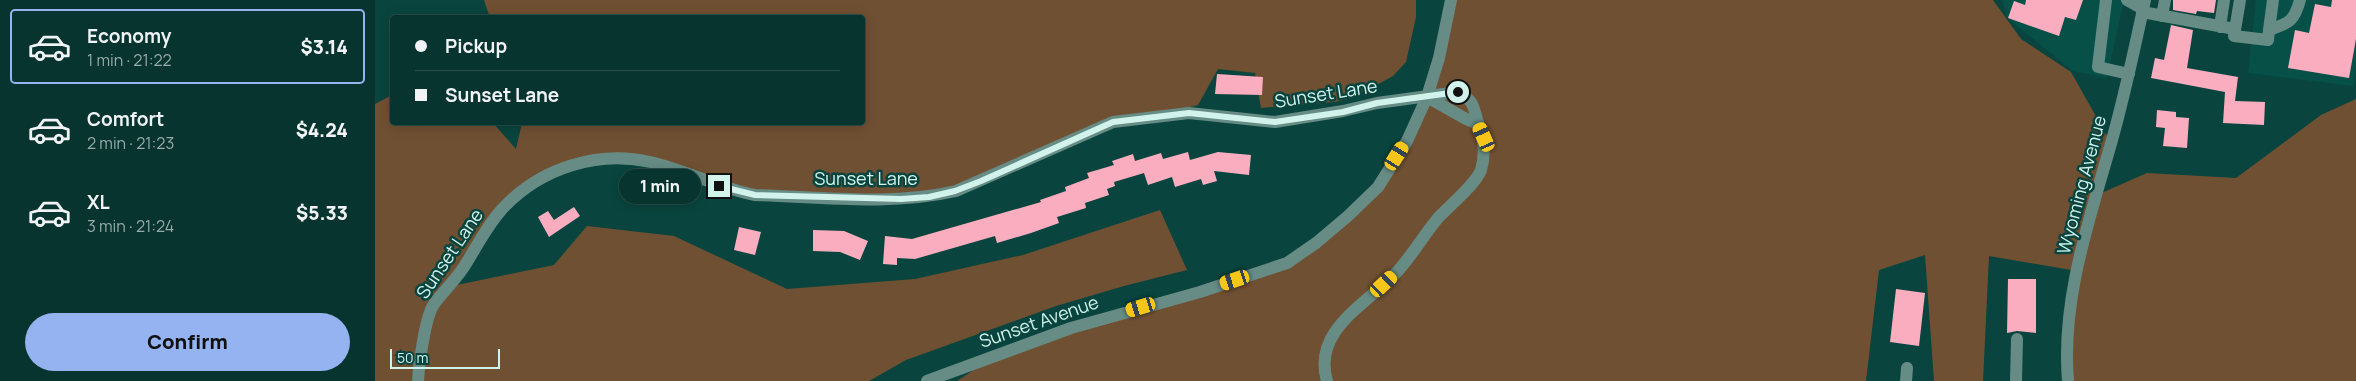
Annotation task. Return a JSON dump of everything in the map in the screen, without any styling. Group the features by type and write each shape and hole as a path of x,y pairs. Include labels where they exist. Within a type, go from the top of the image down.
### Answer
{"street":[{"name":"Sunset Avenue","path":"927,381 1071,328 1200,292 1287,263 1341,222 1378,187 1407,142 1427,97 1439,58 1451,0"},
{"path":"2106,0 2098,67 2129,74"},
{"path":"2127,0 2162,16 2235,29"},
{"path":"2162,16 2165,0"},
{"path":"2220,27 2224,0"},
{"path":"2240,0 2234,36 2268,40 2273,0"},
{"path":"2269,30 2288,24 2296,14 2300,0"},
{"name":"Wyoming Avenue","path":"2068,381 2068,330 2077,271 2129,74 2143,7"},
{"name":"Sunset Lane","path":"418,381 423,339 433,305 451,286 503,207 541,178 565,167 588,161 632,159 652,162 736,191 755,195 901,199 929,197 955,191 1113,122 1189,113 1275,122 1343,112 1377,103 1458,92 1469,99 1475,107 1479,124"},
{"path":"1327,381 1324,371 1326,350 1336,328 1396,273 1438,218 1480,171 1484,137 1479,124 1466,119 1427,97"},
{"path":"2017,339 2017,381"},
{"path":"1906,381 1907,368"}],"shaded area":[{"path":"484,0 1416,0 1416,17 1406,62 1393,76 1353,98 1334,102 1261,108 1255,73 1218,69 1198,105 1161,115 1113,122 929,197 755,195 652,162 588,161 523,189 452,286 554,265 587,226 674,236 787,289 915,279 1023,255 1160,210 1187,270 1056,306 906,360 869,381 375,381 375,104 390,96 390,125 495,125 516,149 522,125 865,125 865,15 489,15"},
{"path":"1451,0 1993,0 2021,39 2071,72 2111,143 2097,195 2147,173 2236,178 2321,115 2356,99 2356,381 2068,381 2077,271 1989,256 1983,381 1934,381 1925,255 1879,270 1866,381 957,381 1001,352 1287,263 1348,216 1407,141"},
{"path":"2002,0 2124,0 2107,78 2073,71 2007,18"},
{"path":"2256,0 2356,0 2356,67 2353,86 2248,73"}],"building":[{"path":"2026,0 2083,0 2076,20 2065,17 2059,36 2008,18 2014,1 2025,5"},
{"path":"2173,0 2216,0 2214,13 2197,11 2196,14 2173,10"},
{"path":"2332,0 2356,0 2356,39 2349,78 2288,68 2295,30 2309,33 2315,4 2331,7"},
{"path":"2171,25 2193,30 2187,68 2238,77 2235,101 2265,102 2264,125 2223,123 2225,92 2151,78 2155,58 2164,60"},
{"path":"1217,74 1263,77 1262,95 1215,94"},
{"path":"2157,110 2176,112 2176,117 2189,118 2187,148 2163,146 2165,128 2156,127"},
{"path":"1188,152 1190,160 1218,152 1251,155 1249,175 1214,171 1217,181 1203,185 1201,179 1175,187 1172,177 1148,185 1144,173 1114,182 1115,186 1107,189 1109,195 1085,203 1086,208 1057,217 1059,223 1031,233 997,243 995,236 915,259 897,258 897,265 883,264 885,236 912,239 1041,202 1040,200 1066,191 1065,187 1089,178 1087,173 1114,165 1112,161 1133,154 1135,161 1161,153 1163,159"},
{"path":"574,207 580,216 549,237 538,217 548,211 554,220"},
{"path":"739,227 761,232 755,255 734,250"},
{"path":"813,230 844,231 868,241 860,260 840,252 813,251"},
{"path":"2008,279 2036,279 2036,333 2017,331 2007,333"},
{"path":"1896,289 1925,293 1919,346 1890,342"}],"route":[{"path":"719,186 755,195 901,199 929,197 955,191 981,181 1113,122 1189,113 1275,122 1343,112 1377,103 1427,97 1446,92 1458,92"}]}
